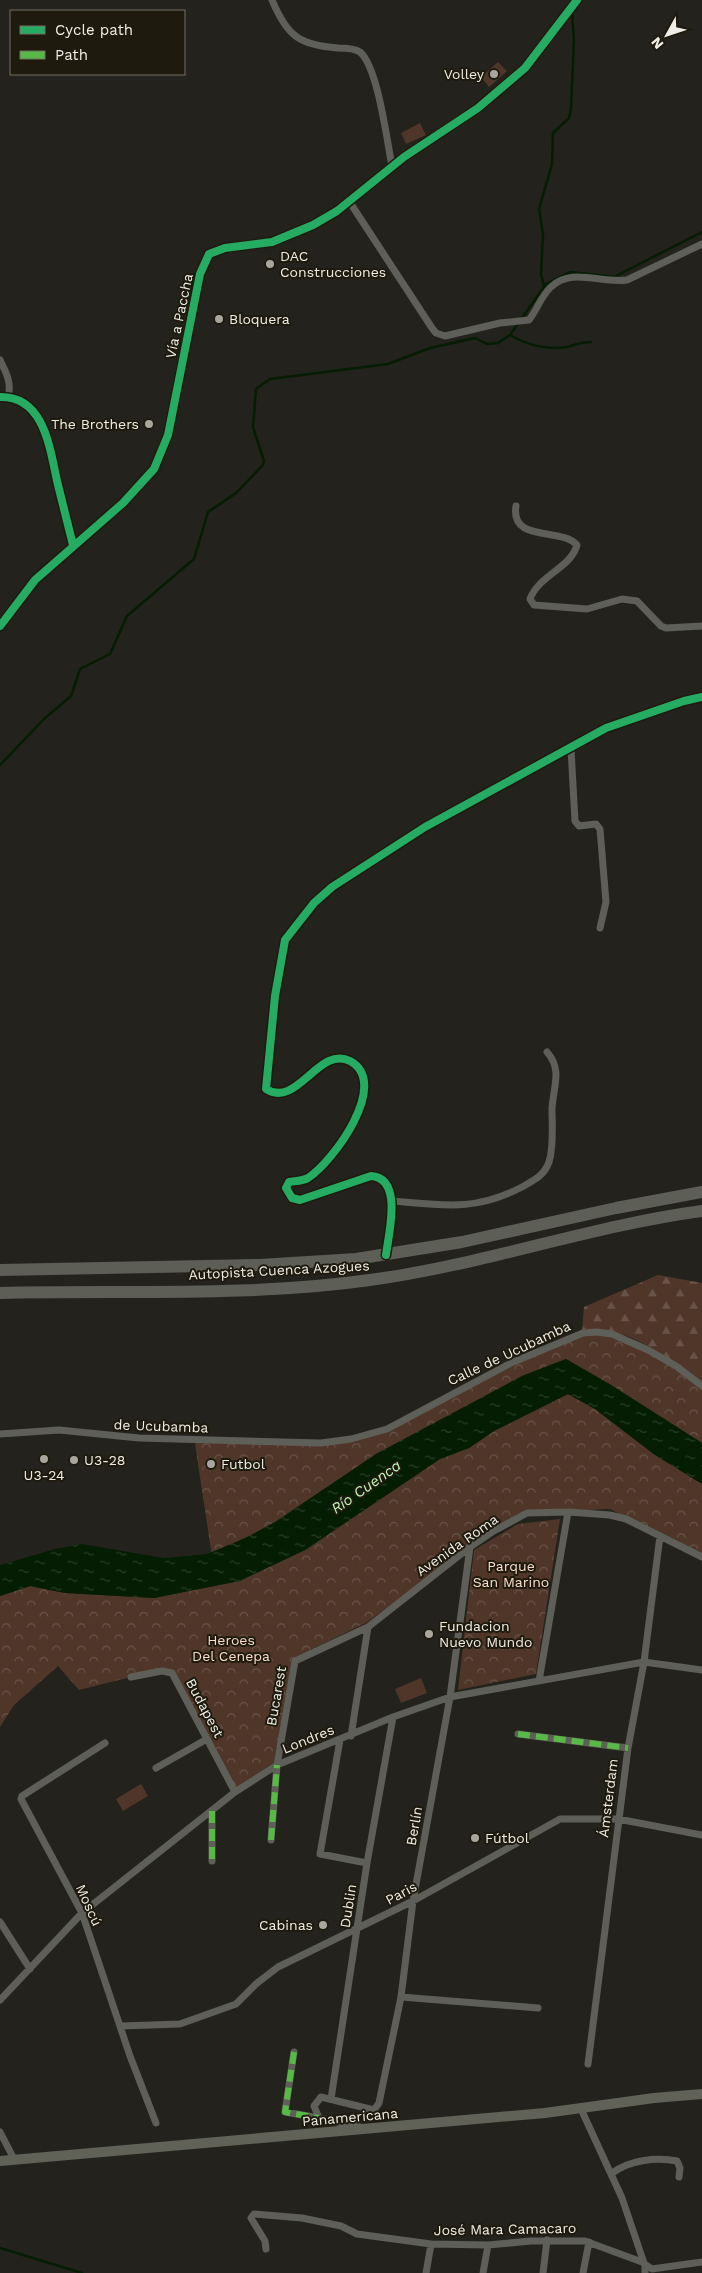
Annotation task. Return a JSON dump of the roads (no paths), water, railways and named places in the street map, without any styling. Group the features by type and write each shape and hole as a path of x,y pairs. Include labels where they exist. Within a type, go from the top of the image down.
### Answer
{"highway":[{"name":"Autopista Cuenca Azogues","path":"0,1270 278,1264 386,1255 473,1240 616,1208 702,1192"},
{"name":"Autopista Cuenca Azogues","path":"0,1293 212,1290 350,1282 431,1270 592,1232 702,1211"}],"main road":[{"name":"Vía a Paccha","path":"0,626 4,614 35,580 133,494 154,468 162,454 173,413 200,274 206,258 214,251 225,248 272,242 294,234 324,219 392,166 478,108 525,68 575,3"},
{"name":"Panamericana","path":"0,2161 375,2130 580,2109 702,2094"}],"street":[{"path":"272,0 283,23 300,41 318,46 354,49 360,52 367,62 374,80 392,166"},
{"path":"349,201 436,332 445,336 500,323 529,320 551,286 565,278 578,276 614,282 627,280 702,244"},
{"path":"0,360 8,376 10,390 8,397"},
{"path":"0,397 8,397 26,405 45,429 73,546"},
{"path":"516,506 518,520 524,528 530,531 566,538 577,545 574,554 538,584 530,599 534,605 587,609 622,598 637,601 666,628 702,626"},
{"path":"386,1255 392,1217 392,1201 381,1179 371,1176 300,1200 292,1198 286,1188 289,1182 306,1179 336,1151 347,1135 365,1093 361,1071 351,1062 340,1058 328,1061 308,1078 283,1093 272,1093 266,1089 275,996 285,940 314,903 332,887 426,827 571,749 606,728 684,701 702,697"},
{"path":"571,749 575,821 579,826 596,824 600,829 606,902 600,928"},
{"path":"392,1201 452,1206 486,1202 537,1179 550,1161 552,1099 556,1061 547,1052"},
{"name":"Calle de Ucubamba","path":"321,1443 351,1439 387,1429 511,1363 583,1333 612,1334 648,1350 676,1366 702,1386"},
{"name":"de Ucubamba","path":"0,1434 60,1430 139,1438 321,1443"},
{"path":"539,1681 568,1512"},
{"name":"Avenida Roma","path":"295,1661 368,1627 470,1547 492,1532 527,1513 568,1512 610,1515 626,1519 702,1557"},
{"name":"Ámsterdam","path":"588,2064 618,1819 628,1748 644,1662 660,1536"},
{"name":"Berlín","path":"330,2099 374,2110 377,2108 401,1997 413,1901 450,1697 470,1547"},
{"path":"351,1736 368,1627"},
{"name":"Bucarest","path":"271,1840 277,1765 295,1661"},
{"name":"Londres","path":"0,2000 82,1913 235,1792 277,1765 351,1736 394,1716 450,1697 644,1662 702,1670"},
{"name":"Budapest","path":"131,1677 162,1671 172,1673 235,1792"},
{"name":"Dublin","path":"330,2099 367,1863 394,1716"},
{"path":"518,1734 628,1748"},
{"path":"156,1768 207,1739"},
{"path":"340,1740 320,1854 367,1863"},
{"name":"Moscú","path":"105,1743 49,1776 22,1796 22,1799 82,1913 156,2123"},
{"path":"212,1811 212,1861"},
{"name":"Paris","path":"121,2026 180,2024 236,2004 256,1984 278,1967 413,1901 560,1818 618,1819 702,1835"},
{"path":"0,1922 30,1969"},
{"path":"401,1997 538,2008"},
{"path":"294,2052 285,2112 375,2130"},
{"path":"318,2118 314,2106 321,2098 330,2099"},
{"path":"580,2109 622,2198 645,2269"},
{"path":"0,2132 14,2160"},
{"path":"611,2174 619,2168 636,2162 666,2159 677,2161 680,2168 679,2177"},
{"name":"José Mara Camacaro","path":"266,2249 265,2241 251,2218 254,2214 302,2218 341,2226 357,2234 431,2244 488,2245 548,2240 589,2242 645,2269 702,2262"},
{"path":"542,2273 548,2240"},
{"path":"583,2273 589,2242"},
{"path":"426,2273 431,2244"},
{"path":"483,2273 488,2245"}],"water":[{"name":"Río Cuenca","path":"566,1359 611,1385 702,1443 702,1484 655,1455 595,1409 568,1394 494,1431 469,1448 440,1459 305,1550 239,1581 154,1598 65,1593 30,1586 0,1596 0,1565 55,1549 82,1544 164,1558 207,1554 245,1538 275,1522 376,1454 522,1376"}],"waterway":[{"path":"544,286 541,274 543,234 539,209 552,164 553,133 569,118 571,108 574,41 572,11"},
{"path":"0,765 44,719 71,696 80,669 110,654 127,616 194,559 208,512 236,493 263,465 264,461 253,427 256,389 270,379 388,364 430,348 475,338 487,344 498,343 510,335 546,284 570,272 614,277 702,232"},
{"path":"510,335 523,342 552,348 591,342"},
{"path":"0,2248 82,2273"}],"place":[{"name":"Volley","path":"494,74"},
{"name":"DAC Construcciones","path":"270,264"},
{"name":"Bloquera","path":"219,319"},
{"name":"The Brothers","path":"149,424"},
{"name":"U3-24","path":"44,1459"},
{"name":"U3-28","path":"74,1460"},
{"name":"Futbol","path":"211,1464"},
{"name":"Fundacion Nuevo Mundo","path":"429,1634"},
{"name":"Fútbol","path":"475,1838"},
{"name":"Cabinas","path":"323,1925"}],"park label":[{"name":"Parque San Marino","path":"511,1574"},
{"name":"Heroes Del Cenepa","path":"231,1648"}]}
